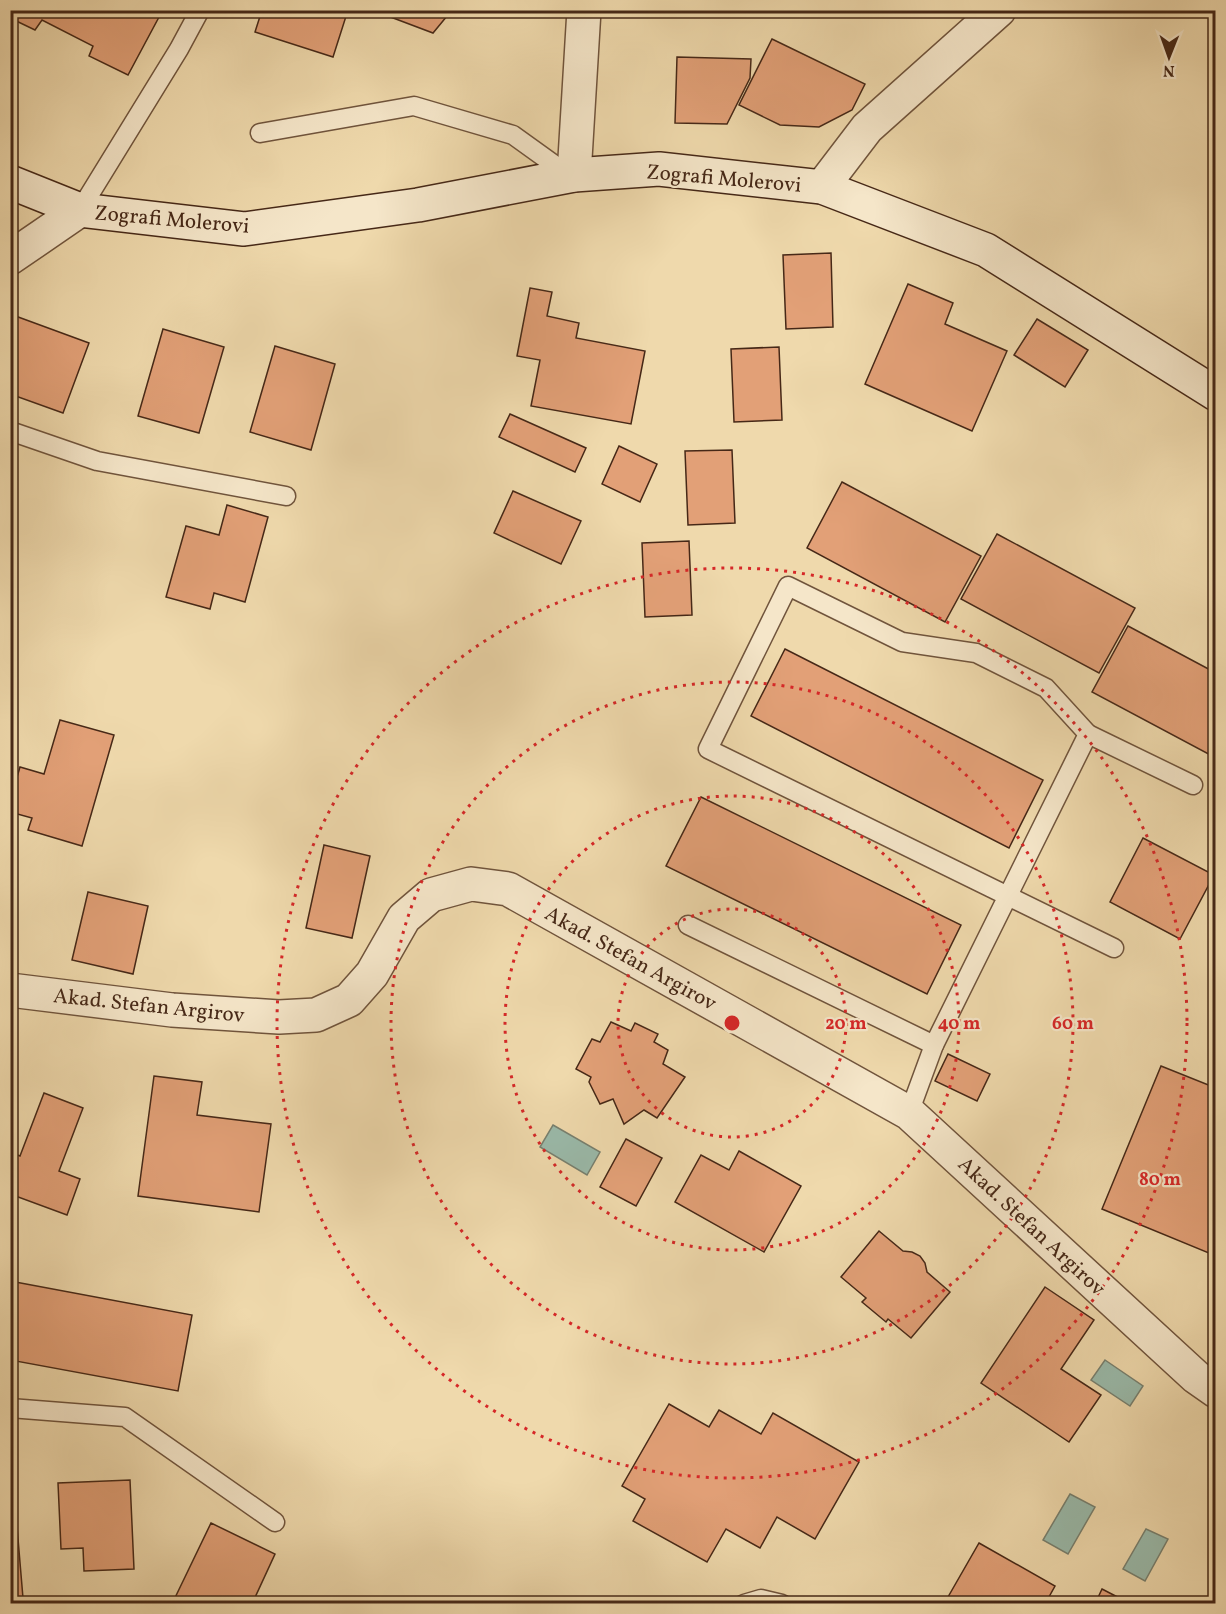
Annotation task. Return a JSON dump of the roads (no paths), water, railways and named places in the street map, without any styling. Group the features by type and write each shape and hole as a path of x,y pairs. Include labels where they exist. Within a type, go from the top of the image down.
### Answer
{"street":[{"path":"572,176 584,10"},
{"path":"822,187 867,128 999,10"},
{"name":"Zografi Molerovi","path":"10,182 80,210 244,229 418,205 572,176 659,169 822,187 986,250 1215,394"},
{"path":"10,258 80,210"},
{"name":"Akad. Stefan Argirov","path":"10,990 172,1010 279,1017 316,1015 349,1000 372,974 404,918 431,895 471,884 508,889 909,1113 1196,1377 1215,1391"}],"lane":[{"path":"80,210 200,10"},
{"path":"260,133 414,106 513,135 572,176"},
{"path":"10,431 97,461 286,496"},
{"path":"1114,948 708,748 788,586 902,642 976,653 1046,688 1089,734 1193,785"},
{"path":"909,1113 934,1046 1089,734"},
{"path":"688,925 934,1046"},
{"path":"11,1408 125,1416 275,1522"},
{"path":"744,1604 761,1599 782,1604"}]}
